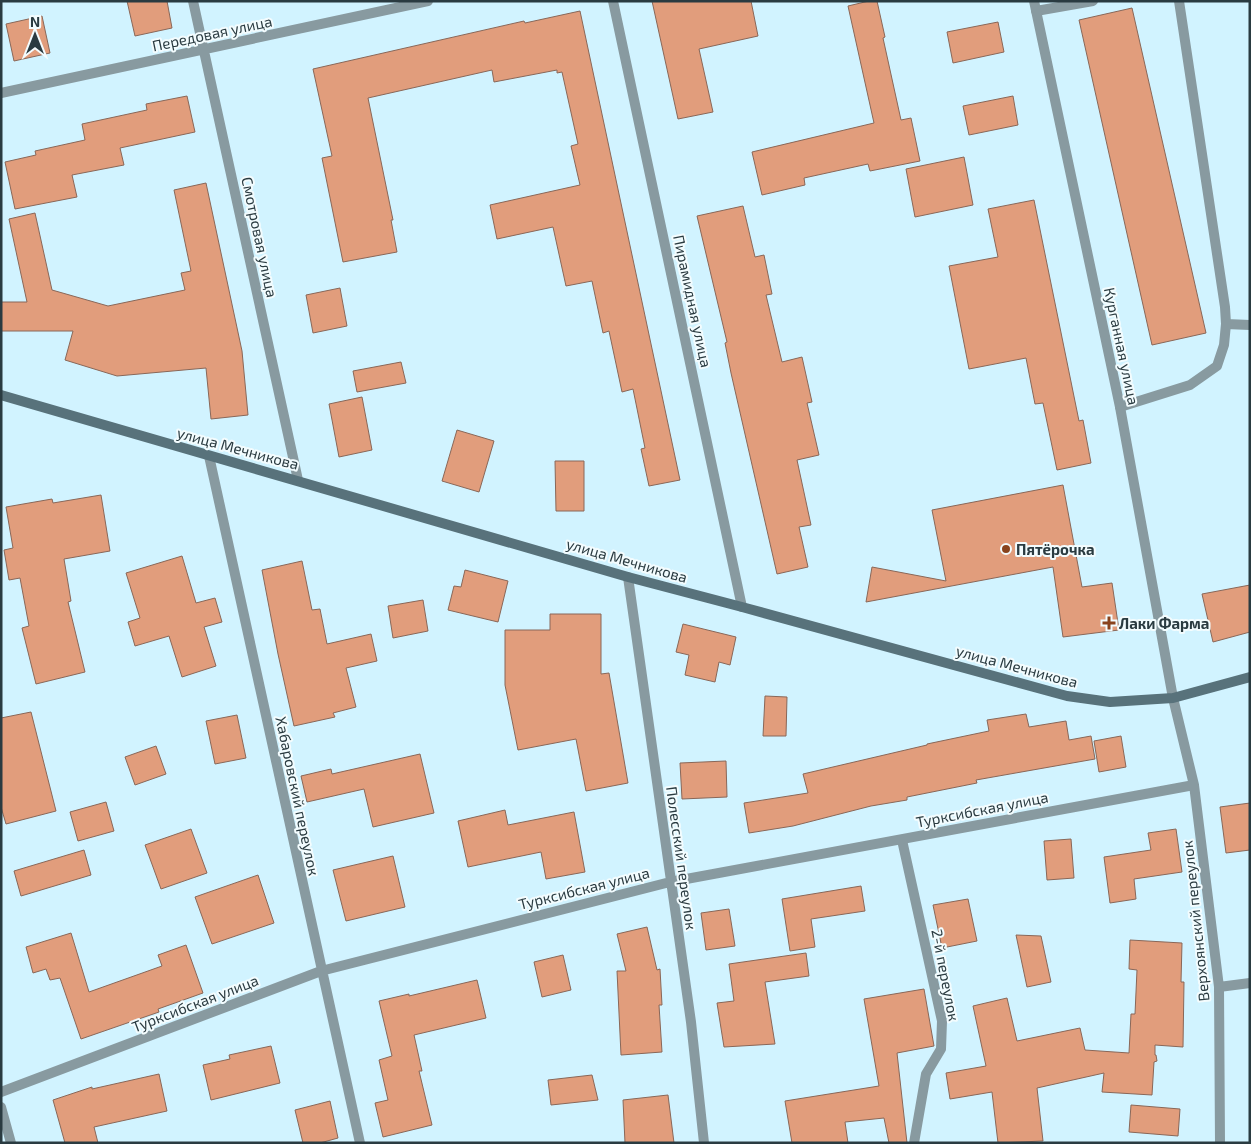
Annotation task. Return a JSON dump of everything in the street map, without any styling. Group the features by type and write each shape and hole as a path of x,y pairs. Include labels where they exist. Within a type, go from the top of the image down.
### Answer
{"main road":[{"name":"улица Мечникова","path":"1,395 628,577 1067,696 1110,702 1173,698 1250,677"}],"street":[{"name":"Смотровая улица","path":"193,1 298,480"},
{"name":"Передовая улица","path":"1,93 428,1"},
{"name":"Пирамидная улица","path":"614,1 742,607"},
{"path":"1035,6 1093,1"},
{"path":"1120,407 1190,385 1217,366 1224,345 1226,324 1179,1"},
{"name":"Курганная улица","path":"1035,6 1120,407 1173,698"},
{"path":"1226,324 1250,325"},
{"name":"Хабаровский переулок","path":"209,456 360,1143"},
{"name":"Полесский переулок","path":"628,577 691,1022 704,1143"},
{"name":"Верхоянский переулок","path":"1173,698 1194,785 1219,987 1220,1143"},
{"name":"Турксибская улица","path":"1,1092 321,971 670,882 1194,785"},
{"name":"2-й переулок","path":"902,840 942,1021 941,1049 926,1074 914,1143"},
{"path":"1219,987 1250,983"},
{"path":"1,1107 11,1143"}],"building":[{"path":"127,1 167,1 172,28 135,36"},
{"path":"652,1 751,1 758,36 699,49 713,112 678,119"},
{"path":"877,1 901,120 911,118 920,161 870,171 868,164 804,178 805,185 762,195 752,152 874,123 848,6"},
{"path":"1132,8 1206,333 1152,345 1079,20"},
{"path":"580,11 680,480 649,486 641,449 645,448 633,389 622,392 609,331 603,333 592,281 566,286 553,227 497,239 490,205 580,185 571,146 578,144 562,72 557,73 557,70 494,82 492,70 368,98 393,220 391,220 397,252 343,262 322,158 332,156 313,69 524,21 525,23"},
{"path":"42,16 50,53 14,61 6,24"},
{"path":"998,22 1004,52 953,63 947,32"},
{"path":"187,96 195,132 120,148 124,165 72,175 77,197 15,209 5,162 36,155 35,151 85,140 82,124 147,110 146,104"},
{"path":"1013,96 1018,125 969,135 963,106"},
{"path":"964,157 973,205 915,217 906,169"},
{"path":"206,183 242,351 248,415 211,419 206,368 117,376 65,360 73,331 1,331 1,302 27,302 9,219 35,213 52,290 108,306 185,290 181,273 191,271 174,190"},
{"path":"1034,200 1079,421 1083,420 1091,463 1057,470 1043,403 1035,404 1026,358 969,369 949,266 998,257 988,209"},
{"path":"743,206 755,257 764,255 772,294 766,295 782,362 802,357 812,402 807,403 819,455 797,460 811,525 799,527 808,567 777,574 731,373 725,343 727,342 697,216"},
{"path":"340,288 347,326 313,333 306,295"},
{"path":"401,362 406,383 357,392 353,371"},
{"path":"362,397 372,450 339,457 329,404"},
{"path":"457,430 494,441 479,492 442,481"},
{"path":"555,461 584,461 584,511 556,511"},
{"path":"1063,485 1082,587 1112,583 1119,630 1063,637 1053,567 866,602 872,567 946,581 932,510"},
{"path":"101,495 110,551 64,559 71,601 68,602 85,672 36,684 22,628 29,626 20,578 9,580 4,550 13,548 6,507 52,499 53,503"},
{"path":"182,556 196,603 215,598 222,622 204,627 216,666 182,677 169,636 135,646 128,622 140,618 126,573"},
{"path":"302,561 312,610 320,609 327,644 371,634 377,661 346,668 356,707 333,713 335,717 294,726 262,570"},
{"path":"465,570 508,581 498,622 448,610 454,586 461,587"},
{"path":"1250,585 1250,632 1213,642 1202,594"},
{"path":"423,600 428,631 393,638 388,606"},
{"path":"550,614 601,614 601,674 609,673 628,783 586,791 576,739 518,750 505,685 505,630 550,630"},
{"path":"683,624 736,637 730,665 719,662 715,682 685,675 689,655 676,652"},
{"path":"765,696 787,697 786,736 763,736"},
{"path":"31,712 56,811 6,824 1,807 1,718"},
{"path":"1026,714 1029,727 1066,721 1069,740 1091,736 1095,759 976,780 977,783 907,797 907,800 871,806 793,826 749,833 744,803 808,793 803,774 989,731 987,720"},
{"path":"237,715 246,758 215,764 206,721"},
{"path":"1121,736 1126,767 1099,772 1094,741"},
{"path":"156,746 166,774 135,785 125,757"},
{"path":"420,754 434,813 373,827 364,789 307,802 301,776 331,769 332,774"},
{"path":"726,761 727,797 682,799 680,763"},
{"path":"106,802 114,831 78,841 70,812"},
{"path":"1250,803 1250,850 1226,853 1220,807"},
{"path":"505,810 508,825 574,812 585,872 546,879 541,852 468,867 458,821"},
{"path":"191,829 207,873 161,889 145,845"},
{"path":"1176,829 1182,872 1134,879 1136,899 1110,903 1104,857 1151,850 1148,833"},
{"path":"1071,839 1074,878 1047,880 1044,841"},
{"path":"84,850 91,875 21,896 14,871"},
{"path":"393,856 405,907 346,921 333,870"},
{"path":"258,875 274,923 212,944 195,897"},
{"path":"861,886 865,911 811,919 815,947 790,951 782,899"},
{"path":"968,899 977,941 942,948 933,905"},
{"path":"729,909 735,946 706,950 701,913"},
{"path":"647,927 657,970 660,969 662,1005 659,1005 662,1052 621,1055 617,971 626,971 617,934"},
{"path":"71,933 89,992 162,966 158,955 186,945 203,993 158,1009 159,1012 81,1039 60,978 50,980 46,969 33,973 26,947"},
{"path":"1016,935 1041,936 1051,982 1027,987"},
{"path":"1130,940 1182,943 1181,982 1184,982 1183,1047 1155,1045 1157,1061 1154,1062 1152,1095 1102,1092 1104,1073 1037,1088 1043,1141 998,1143 992,1092 950,1099 946,1073 986,1066 973,1006 1007,998 1017,1041 1080,1028 1085,1050 1129,1053 1131,1014 1135,1014 1137,970 1129,969"},
{"path":"806,953 809,976 765,982 775,1044 724,1047 717,1003 734,1001 729,964"},
{"path":"563,955 571,990 542,997 534,962"},
{"path":"477,980 486,1018 414,1035 422,1071 419,1071 432,1125 383,1137 375,1103 388,1100 379,1060 392,1056 379,1001"},
{"path":"924,989 934,1046 897,1053 907,1143 889,1143 884,1118 845,1122 848,1143 792,1143 785,1101 879,1086 864,999"},
{"path":"271,1046 280,1083 211,1100 203,1065 230,1059 229,1055"},
{"path":"159,1074 167,1111 94,1127 98,1143 65,1143 53,1100 92,1087 92,1089"},
{"path":"592,1075 598,1100 551,1105 548,1080"},
{"path":"668,1095 674,1143 625,1143 623,1100"},
{"path":"330,1101 338,1138 320,1143 303,1143 295,1110"},
{"path":"1131,1105 1180,1109 1178,1136 1129,1132"}],"place":[{"name":"Пятёрочка","path":"1006,549"},
{"name":"Лаки Фарма","path":"1109,623"}]}
